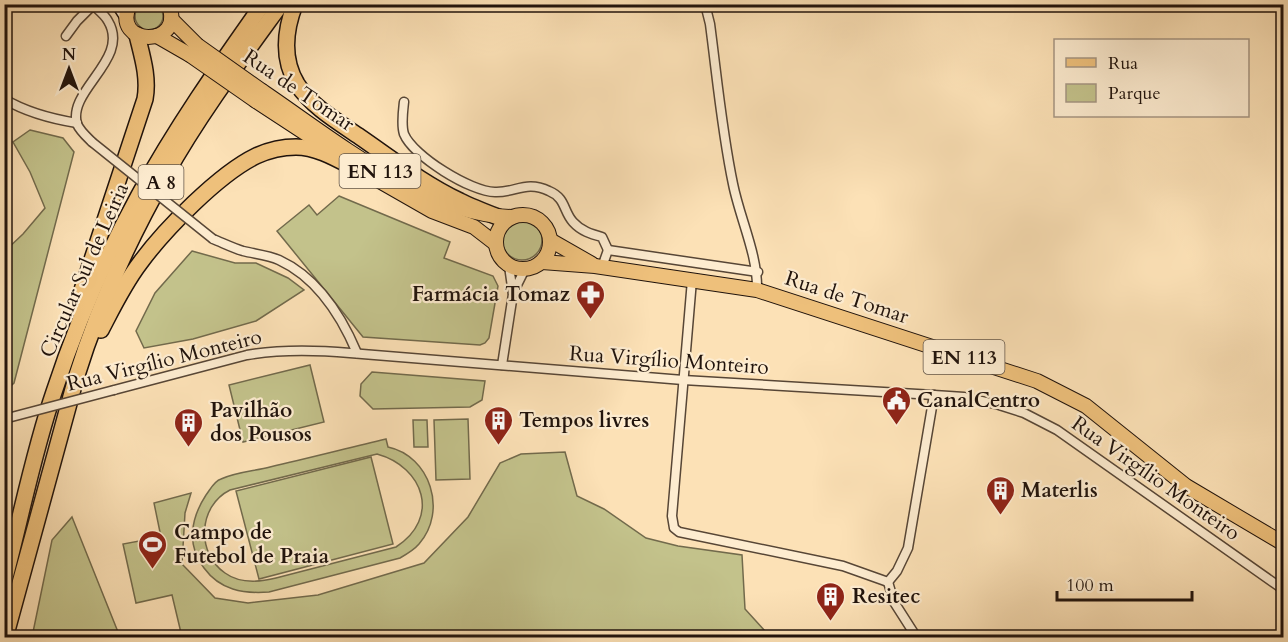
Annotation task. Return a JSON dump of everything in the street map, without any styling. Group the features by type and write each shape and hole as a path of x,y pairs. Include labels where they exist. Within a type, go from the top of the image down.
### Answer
{"highway":[{"name":"Circular Sul de Leiria","path":"4,581 43,428 61,372 108,258 139,194 206,86 263,4"},
{"name":"Circular Sul de Leiria","path":"5,638 76,378 89,336 107,293 166,173 243,56 281,4"},
{"path":"294,4 288,27 287,54 290,69 307,97 334,119 432,185 461,202 505,217"},
{"path":"61,372 60,357 145,99 145,68 137,35"},
{"path":"76,378 126,283 140,262 195,203 241,165 264,152 297,147 324,154 364,173"}],"main road":[{"path":"118,4 128,11 132,31 137,35"},
{"path":"157,36 166,30 171,19 168,4"},
{"name":"Rua de Tomar","path":"171,19 193,50"},
{"name":"Rua de Tomar","path":"137,35 144,38 157,36 193,50 364,173 432,211 474,227 496,244 500,256 509,266"},
{"name":"Rua de Tomar","path":"259,96 383,172 456,207 475,214 505,217 529,216 537,219 548,232 550,240 599,267"},
{"path":"496,244 496,238 505,217"},
{"path":"542,262 550,240"},
{"name":"Rua de Tomar","path":"525,269 542,262 599,267 757,290 1014,373 1070,397 1101,416 1186,486 1284,543"},
{"path":"509,266 525,269"}],"street":[{"path":"705,4 710,24 731,177 738,210 758,273 757,290"},
{"path":"66,36 93,5 111,26 112,46 78,107 77,123 80,129 92,142 213,239 242,251 278,259 302,273 333,307 347,328 357,353"},
{"path":"4,99 16,106 77,123"},
{"path":"404,102 405,135 420,152 447,173 488,192 498,193 526,186 549,190 565,204 572,221 586,232 602,237 608,250"},
{"path":"608,250 758,273"},
{"path":"599,267 608,250"},
{"path":"509,266 513,294"},
{"path":"502,365 513,294 525,269"},
{"path":"692,280 672,516 674,528 686,534 843,566 888,582"},
{"name":"Rua Virgílio Monteiro","path":"4,419 257,353 306,351 357,353 683,380 964,397 1024,413 1048,425 1284,590"},
{"path":"888,582 897,571 908,548 934,394"},
{"path":"888,582 894,602 917,638"}],"green space":[{"path":"149,2 159,6 163,16 159,26 149,30 139,26 135,16 139,6"},
{"path":"30,130 63,138 74,152 14,383 5,391 5,251 45,208 30,172 13,142"},
{"path":"339,196 450,242 444,258 493,276 498,286 489,338 485,343 480,345 363,337 277,231 309,205 317,215"},
{"path":"522,220 536,226 542,240 536,254 522,260 508,254 502,240 508,226"},
{"path":"192,251 235,263 256,263 288,278 304,290 256,321 193,339 144,348 136,331 155,293"},
{"path":"310,365 324,422 243,442 229,385"},
{"path":"372,372 485,381 482,400 470,407 373,409 360,396 361,384"},
{"path":"468,419 470,479 436,480 434,420"},
{"path":"413,420 427,420 428,447 414,447"},
{"path":"386,439 388,447 403,452 415,461 430,486 433,501 432,516 428,531 413,550 400,558 269,592 233,589 217,581 204,568 198,559 193,541 194,522 201,504 216,482 233,475","holes":["377,454 393,461 416,481 421,494 422,508 419,522 410,535 396,547 257,581 231,577 216,564 209,554 205,542 207,518 219,497 230,490"]},
{"path":"565,452 577,496 604,509 646,538 678,546 742,555 745,609 765,631 791,637 182,637 172,595 136,603 123,544 161,537 154,503 191,493 185,513 182,564 215,598 248,603 318,595 424,563 468,517 500,463 521,454"},
{"path":"371,457 393,544 259,579 236,491"},
{"path":"72,517 120,637 32,637 52,540"}],"place":[{"name":"Farmácia Tomaz","path":"591,320"},
{"name":"CanalCentro","path":"896,426"},
{"name":"Tempos livres","path":"498,446"},
{"name":"Pavilhão dos Pousos","path":"189,448"},
{"name":"Materlis","path":"1000,516"},
{"name":"Campo de Futebol de Praia","path":"153,570"},
{"name":"Resitec","path":"831,622"}]}
